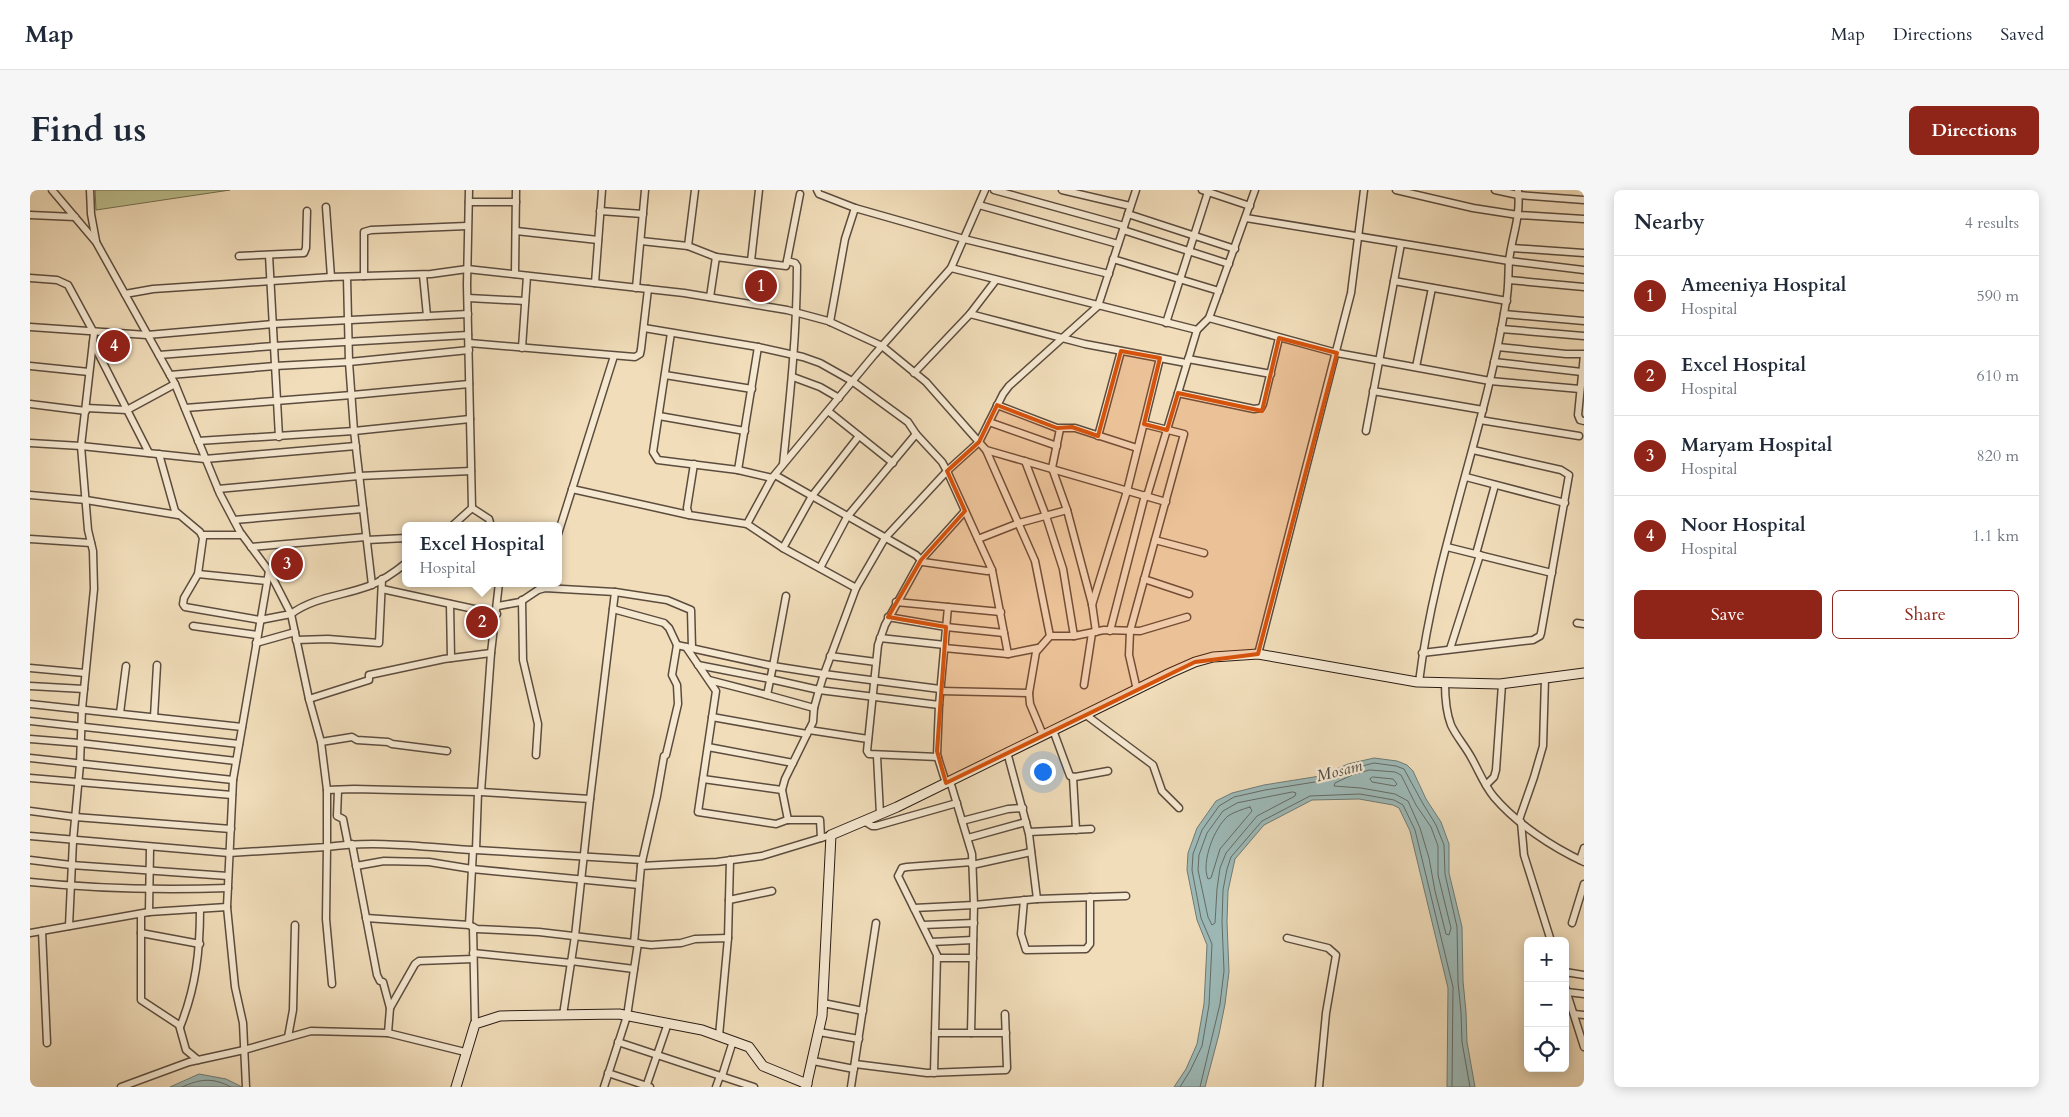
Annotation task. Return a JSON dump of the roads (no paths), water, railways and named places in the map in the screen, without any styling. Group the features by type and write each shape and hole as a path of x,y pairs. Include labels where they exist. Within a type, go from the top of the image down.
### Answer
{"street":[{"path":"52,190 96,242 175,384 218,489 234,520 242,535 269,571 291,614 309,699 321,742 327,790 326,919 332,984"},
{"path":"90,190 91,214 96,242"},
{"path":"456,522 472,508 467,269 469,190"},
{"path":"515,274 516,190"},
{"path":"595,283 602,190"},
{"path":"636,288 646,190"},
{"path":"688,246 695,190"},
{"path":"750,261 759,190"},
{"path":"817,190 819,194 855,208 964,239 1109,274"},
{"path":"747,524 773,477 852,381 951,268 985,190"},
{"path":"994,190 1123,228 1229,264"},
{"path":"1062,190 1130,206"},
{"path":"788,820 782,790 785,779 813,722 814,708 824,674 856,588 885,538 947,471 979,442 997,405 1009,386 1098,306 1136,190"},
{"path":"1110,631 1146,496 1197,330 1208,318 1255,190"},
{"path":"1258,654 1351,293 1364,190"},
{"path":"1396,190 1473,208 1518,215 1584,219"},
{"path":"1495,190 1584,200"},
{"path":"1166,323 1205,191 1250,206"},
{"path":"1419,682 1425,634 1498,347 1507,301 1509,262 1518,215 1518,192"},
{"path":"641,241 688,246 716,257 786,266 800,194"},
{"path":"468,202 516,202"},
{"path":"979,205 1118,244"},
{"path":"326,207 331,277"},
{"path":"830,322 846,239 855,208"},
{"path":"240,256 304,253 306,248 307,211"},
{"path":"600,211 643,214"},
{"path":"1128,214 1235,248"},
{"path":"30,215 75,217"},
{"path":"1246,218 1509,262 1584,270"},
{"path":"364,276 364,232 371,230 467,226"},
{"path":"516,231 598,240"},
{"path":"1366,431 1401,244"},
{"path":"1512,248 1584,253"},
{"path":"269,255 279,437"},
{"path":"710,297 716,257"},
{"path":"1114,259 1219,291"},
{"path":"783,466 795,355 797,313 796,266 787,260"},
{"path":"951,268 1197,330"},
{"path":"125,294 153,289 331,277 423,275 467,269 710,297 797,313 830,322 882,346 926,382 986,450 1035,561 1050,636"},
{"path":"423,275 427,316"},
{"path":"522,348 527,276"},
{"path":"347,277 349,362 354,431 372,585"},
{"path":"30,278 57,280 68,285 94,333 81,446 94,589 82,709 79,784 71,865 69,926"},
{"path":"914,373 970,314 996,280"},
{"path":"1509,280 1584,287"},
{"path":"1394,281 1507,301"},
{"path":"1416,367 1432,288"},
{"path":"170,375 349,362 469,347 522,348 629,358 640,354 648,289"},
{"path":"468,298 526,301"},
{"path":"30,327 94,333 147,335 273,324 468,314"},
{"path":"970,314 1121,351 1271,374"},
{"path":"1504,314 1584,321"},
{"path":"1208,318 1337,353 1490,381 1580,389"},
{"path":"644,328 758,347 820,363 852,381 908,422 916,434 942,462 992,570 1008,654"},
{"path":"1501,329 1584,336"},
{"path":"671,332 653,452 655,458 773,477 812,496 916,555 921,560 988,571 992,570"},
{"path":"159,355 274,346 468,335"},
{"path":"1178,393 1258,409 1264,404 1279,338"},
{"path":"93,343 149,453"},
{"path":"738,470 758,347"},
{"path":"1498,347 1584,354 1578,416 1580,420 1584,421"},
{"path":"1098,436 1121,351"},
{"path":"562,522 614,356"},
{"path":"1092,605 1127,491 1160,358"},
{"path":"1494,362 1582,372"},
{"path":"30,366 89,372"},
{"path":"665,375 752,389"},
{"path":"792,377 815,384 839,398"},
{"path":"30,404 86,409 127,410 175,384"},
{"path":"185,408 352,396 469,384"},
{"path":"1373,392 1483,410"},
{"path":"997,405 1060,429 1072,428 1137,448"},
{"path":"828,411 893,463"},
{"path":"659,416 745,430"},
{"path":"198,441 354,431 470,419"},
{"path":"1480,420 1579,436"},
{"path":"989,422 1056,446"},
{"path":"1137,690 1129,655 1130,631 1184,434 1144,424"},
{"path":"1060,429 1052,468 1067,510 1092,605 1094,632 1084,685"},
{"path":"820,568 847,517 916,434"},
{"path":"783,548 812,496 859,436"},
{"path":"30,443 81,446 205,459 356,446"},
{"path":"986,450 1166,502"},
{"path":"1422,652 1533,640 1540,636 1569,478 1566,472 1473,450"},
{"path":"158,454 178,515 202,535 242,535"},
{"path":"1025,461 1046,516 1064,574 1074,636"},
{"path":"689,515 687,508 694,464"},
{"path":"218,489 359,476 471,471"},
{"path":"1466,477 1565,503"},
{"path":"1450,649 1478,555 1495,485"},
{"path":"572,489 689,515 747,524 783,548 856,588"},
{"path":"30,496 86,500 178,515"},
{"path":"472,508 490,522"},
{"path":"234,520 363,509"},
{"path":"978,539 1019,523 1067,510"},
{"path":"938,757 877,756 869,754 868,740 876,662 880,638 896,602 921,560 965,511"},
{"path":"202,535 203,542 198,574 184,598 183,604 185,607 260,620 291,614 303,605 372,585 402,566"},
{"path":"251,547 402,538"},
{"path":"30,539 91,543"},
{"path":"1155,540 1204,554"},
{"path":"1447,547 1552,573"},
{"path":"246,1087 243,1023 235,987 227,907 229,853 233,780 269,571"},
{"path":"198,574 267,582"},
{"path":"256,643 295,636 379,643 382,579"},
{"path":"1144,579 1189,594"},
{"path":"456,1087 475,1024 471,926 472,869 491,653 500,587"},
{"path":"498,606 516,603 545,588 615,592 667,600 691,610 689,648 716,691 698,812 776,824 788,820 820,820 822,838"},
{"path":"382,589 496,614"},
{"path":"564,1015 615,592"},
{"path":"767,695 786,596"},
{"path":"522,600 523,660 538,724 536,755"},
{"path":"896,602 1001,612"},
{"path":"450,604 450,658"},
{"path":"948,607 938,704 938,757 968,838 972,864 974,923 970,1033"},
{"path":"604,1087 627,1016 634,969 642,863 664,756 666,755 678,704 677,685 672,675 677,645 669,628 664,623 614,609"},
{"path":"888,617 946,627 1004,633"},
{"path":"880,638 1008,654 1038,648 1050,636 1074,636 1110,631 1144,631 1187,618"},
{"path":"193,626 257,635"},
{"path":"677,645 773,666 874,682 940,690 1029,693"},
{"path":"1038,648 1029,693 1030,704 1043,735"},
{"path":"309,699 369,680 369,675 450,658 491,653"},
{"path":"30,836 150,848 229,853 328,848 350,844 584,855 642,863 730,860 762,856 831,835 948,782 1195,662 1222,656 1258,654 1419,682 1502,684 1584,673"},
{"path":"830,656 876,662"},
{"path":"154,717 156,665"},
{"path":"698,665 819,690 873,698 938,704"},
{"path":"120,713 126,666"},
{"path":"30,668 85,673"},
{"path":"1545,678 1543,746 1520,821 1524,856 1550,937"},
{"path":"708,680 814,708"},
{"path":"1445,683 1445,697 1451,724 1494,798 1520,821 1563,852 1582,861 1584,848"},
{"path":"1486,785 1494,777 1496,770 1502,684"},
{"path":"30,686 84,689"},
{"path":"30,704 242,727"},
{"path":"1086,715 1153,765 1162,791 1179,808"},
{"path":"712,717 868,740"},
{"path":"30,721 239,744"},
{"path":"1053,730 1069,775 1073,777 1108,772"},
{"path":"321,742 352,738 447,751"},
{"path":"30,739 236,761"},
{"path":"708,747 793,763"},
{"path":"1008,752 1029,832 1037,899"},
{"path":"877,756 880,814"},
{"path":"30,758 233,780"},
{"path":"1073,777 1076,830"},
{"path":"30,778 79,784 232,795"},
{"path":"703,779 782,790"},
{"path":"327,790 479,792 590,798"},
{"path":"338,790 338,816 342,819 356,866 378,975 380,982 383,982 390,1008 388,1033"},
{"path":"864,821 872,826 876,826 957,804"},
{"path":"962,821 1008,809 1023,808"},
{"path":"30,811 75,817 231,829"},
{"path":"968,838 1026,822"},
{"path":"1029,832 1091,829"},
{"path":"475,1024 500,1016 564,1015 627,1016 668,1023 702,1030 749,1047 763,1066 806,1085 819,1032 823,1003 831,835"},
{"path":"149,912 150,848"},
{"path":"934,1073 937,958 898,876 902,868 972,864 1031,852"},
{"path":"30,860 71,865 228,876"},
{"path":"719,1036 728,938 730,860"},
{"path":"356,866 384,861 429,862 472,869 639,885"},
{"path":"30,882 70,886 149,889 228,888"},
{"path":"1572,923 1584,884"},
{"path":"729,900 772,891"},
{"path":"914,908 1037,899 1126,896"},
{"path":"1024,900 1021,934 1026,950 1086,949 1090,944 1090,897"},
{"path":"30,933 149,912 227,907"},
{"path":"198,1060 186,1050 180,1027 190,1003 200,944 200,909"},
{"path":"141,914 141,1000 180,1027"},
{"path":"366,918 471,926 651,945 681,943 695,939 728,938"},
{"path":"923,926 974,923"},
{"path":"851,1087 876,924"},
{"path":"288,1038 293,1010 294,925"},
{"path":"42,931 47,1043"},
{"path":"141,933 200,944"},
{"path":"1287,938 1328,948 1336,955 1326,1013 1319,1087"},
{"path":"931,942 973,940"},
{"path":"390,1008 415,964 419,961 473,956 571,962 634,969"},
{"path":"937,958 973,958"},
{"path":"1569,972 1584,974"},
{"path":"1569,991 1584,994"},
{"path":"1569,999 1582,1035 1584,1047"},
{"path":"823,1003 863,1010"},
{"path":"813,1060 854,1066 934,1073 1006,1070 1005,1014"},
{"path":"1574,1014 1584,1016"},
{"path":"608,1074 648,1087 668,1023"},
{"path":"121,1087 198,1060 244,1050 311,1031 388,1033 465,1052"},
{"path":"819,1032 859,1039"},
{"path":"935,1033 1006,1033"},
{"path":"716,1087 720,1076 722,1076 733,1041"},
{"path":"618,1042 754,1087"}],"water":[{"name":"Mosam","path":"1374,758 1397,761 1407,765 1413,771 1426,799 1441,822 1449,844 1449,873 1462,927 1467,1042 1475,1087 1447,1087 1448,988 1410,831 1399,808 1393,805 1359,799 1312,800 1264,825 1235,859 1228,891 1229,972 1225,1004 1205,1087 1174,1087 1186,1069 1197,1044 1204,1004 1207,945 1197,920 1187,870 1188,853 1197,828 1216,801 1232,793 1264,785 1320,776 1348,764"},
{"path":"199,1074 226,1079 242,1087 170,1087"}],"place":[{"name":"Ameeniya Hospital","path":"761,286"},
{"name":"Noor Hospital","path":"114,346"},
{"name":"Maryam Hospital","path":"287,564"},
{"name":"Excel Hospital","path":"482,622"}]}
